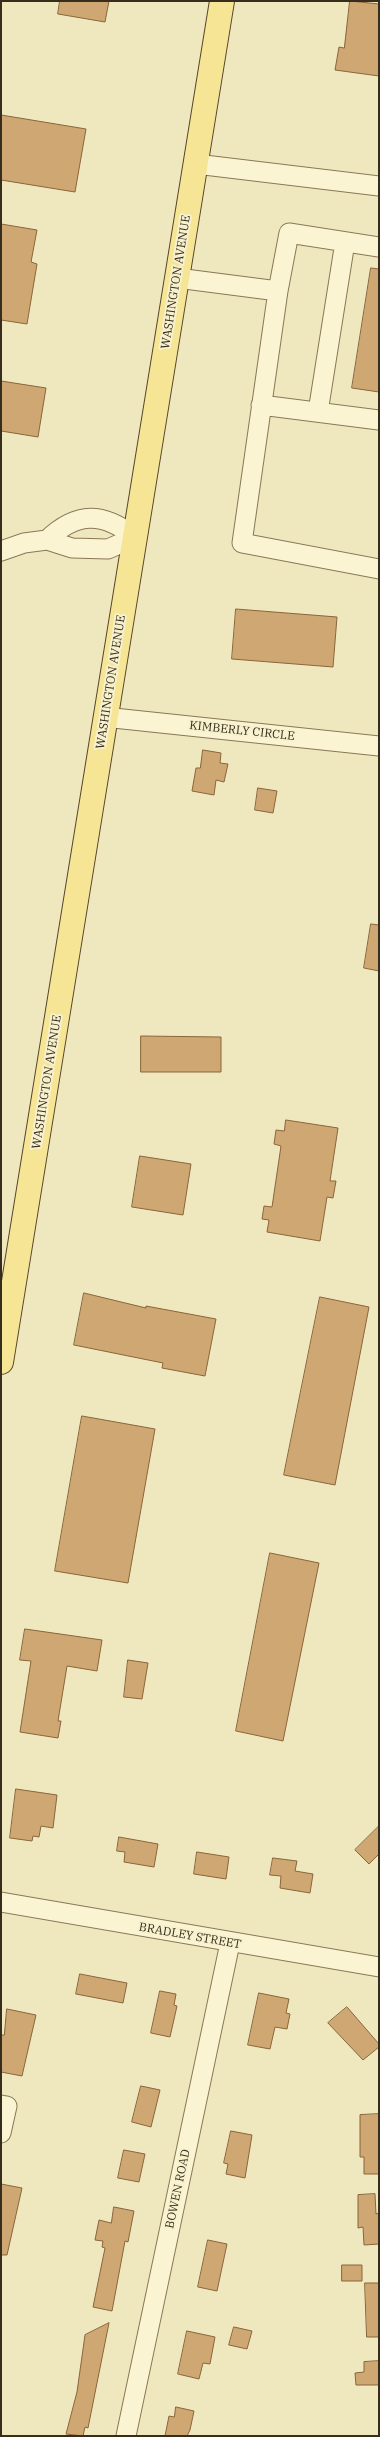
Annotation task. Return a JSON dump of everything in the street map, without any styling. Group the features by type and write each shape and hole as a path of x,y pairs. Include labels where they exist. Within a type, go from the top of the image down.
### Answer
{"main road":[{"name":"WASHINGTON AVENUE","path":"1,1362 104,717 222,1"}],"street":[{"path":"196,164 379,186"},
{"path":"379,247 289,233 278,291 242,543 379,569"},
{"path":"318,412 345,242"},
{"path":"177,278 278,291"},
{"path":"261,405 379,420"},
{"path":"47,540 62,526 75,520 98,518 122,527 135,537"},
{"path":"1,551 24,543 47,540 72,548 108,548 135,537"},
{"name":"KIMBERLY CIRCLE","path":"104,717 379,746"},
{"name":"BRADLEY STREET","path":"1,1902 230,1943 379,1967"},
{"name":"BOWEN ROAD","path":"126,2436 230,1943"},
{"path":"1,2105 8,2106 1,2133"}],"building":[{"path":"60,1 109,1 105,22 58,14"},
{"path":"350,1 379,4 379,76 335,70 339,47 344,48"},
{"path":"1,115 86,129 75,192 1,180"},
{"path":"1,224 37,230 31,262 37,264 27,324 1,320"},
{"path":"371,268 379,269 379,392 352,388"},
{"path":"1,381 46,388 38,437 1,431"},
{"path":"236,609 337,617 333,667 232,659"},
{"path":"203,750 221,753 220,763 228,764 224,782 216,780 214,795 192,791 196,768 200,768"},
{"path":"258,788 277,791 273,813 255,810"},
{"path":"371,924 379,925 379,971 364,968"},
{"path":"141,1036 221,1037 221,1072 141,1072"},
{"path":"286,1120 338,1128 330,1181 336,1181 333,1198 327,1197 320,1241 267,1232 269,1220 262,1219 264,1206 272,1207 281,1146 274,1144 276,1130 284,1131"},
{"path":"140,1156 191,1164 183,1215 132,1207"},
{"path":"84,1293 146,1308 146,1306 216,1319 205,1376 162,1368 163,1363 74,1345"},
{"path":"320,1297 369,1307 335,1485 284,1475"},
{"path":"82,1416 155,1429 128,1583 55,1571"},
{"path":"270,1553 319,1563 283,1741 236,1731"},
{"path":"25,1629 102,1640 97,1671 67,1666 58,1721 61,1721 58,1738 20,1732 31,1661 20,1660"},
{"path":"128,1660 148,1663 142,1699 124,1697"},
{"path":"16,1789 57,1795 53,1828 41,1826 39,1837 33,1836 32,1841 10,1838"},
{"path":"379,1826 379,1854 369,1864 355,1850"},
{"path":"119,1837 158,1844 154,1867 124,1862 125,1852 117,1851"},
{"path":"197,1852 229,1857 226,1879 194,1874"},
{"path":"273,1858 297,1861 295,1871 313,1874 310,1893 280,1888 281,1876 270,1875"},
{"path":"80,1974 127,1983 123,2003 76,1994"},
{"path":"160,1991 176,1994 174,2005 177,2006 170,2037 151,2033"},
{"path":"259,1993 289,1999 286,2013 290,2014 287,2029 275,2027 270,2049 248,2045"},
{"path":"347,2007 379,2044 379,2047 363,2060 328,2023"},
{"path":"7,2009 36,2015 22,2076 1,2072 1,2035 4,2035"},
{"path":"141,2086 160,2090 151,2127 132,2122"},
{"path":"379,2114 379,2174 364,2174 364,2157 360,2157 360,2115"},
{"path":"231,2131 252,2135 245,2178 226,2174 228,2164 224,2163"},
{"path":"124,2150 145,2154 139,2182 118,2178"},
{"path":"1,2184 22,2188 7,2255 1,2255"},
{"path":"375,2194 376,2214 379,2213 379,2244 364,2245 363,2227 358,2228 358,2195"},
{"path":"114,2207 134,2211 128,2242 125,2241 112,2311 93,2307 105,2248 102,2247 103,2241 95,2240 99,2220 111,2223"},
{"path":"208,2240 227,2244 217,2291 198,2287"},
{"path":"342,2265 362,2265 362,2281 342,2281"},
{"path":"365,2283 379,2283 379,2337 367,2337"},
{"path":"109,2323 88,2428 85,2427 83,2436 66,2434 77,2392 85,2335"},
{"path":"234,2327 252,2331 247,2349 229,2345"},
{"path":"187,2331 215,2337 210,2364 203,2363 199,2379 178,2374"},
{"path":"379,2361 379,2385 356,2385 355,2373 364,2372 364,2362"},
{"path":"176,2407 194,2411 190,2430 187,2436 165,2436 169,2416 174,2417"}]}
